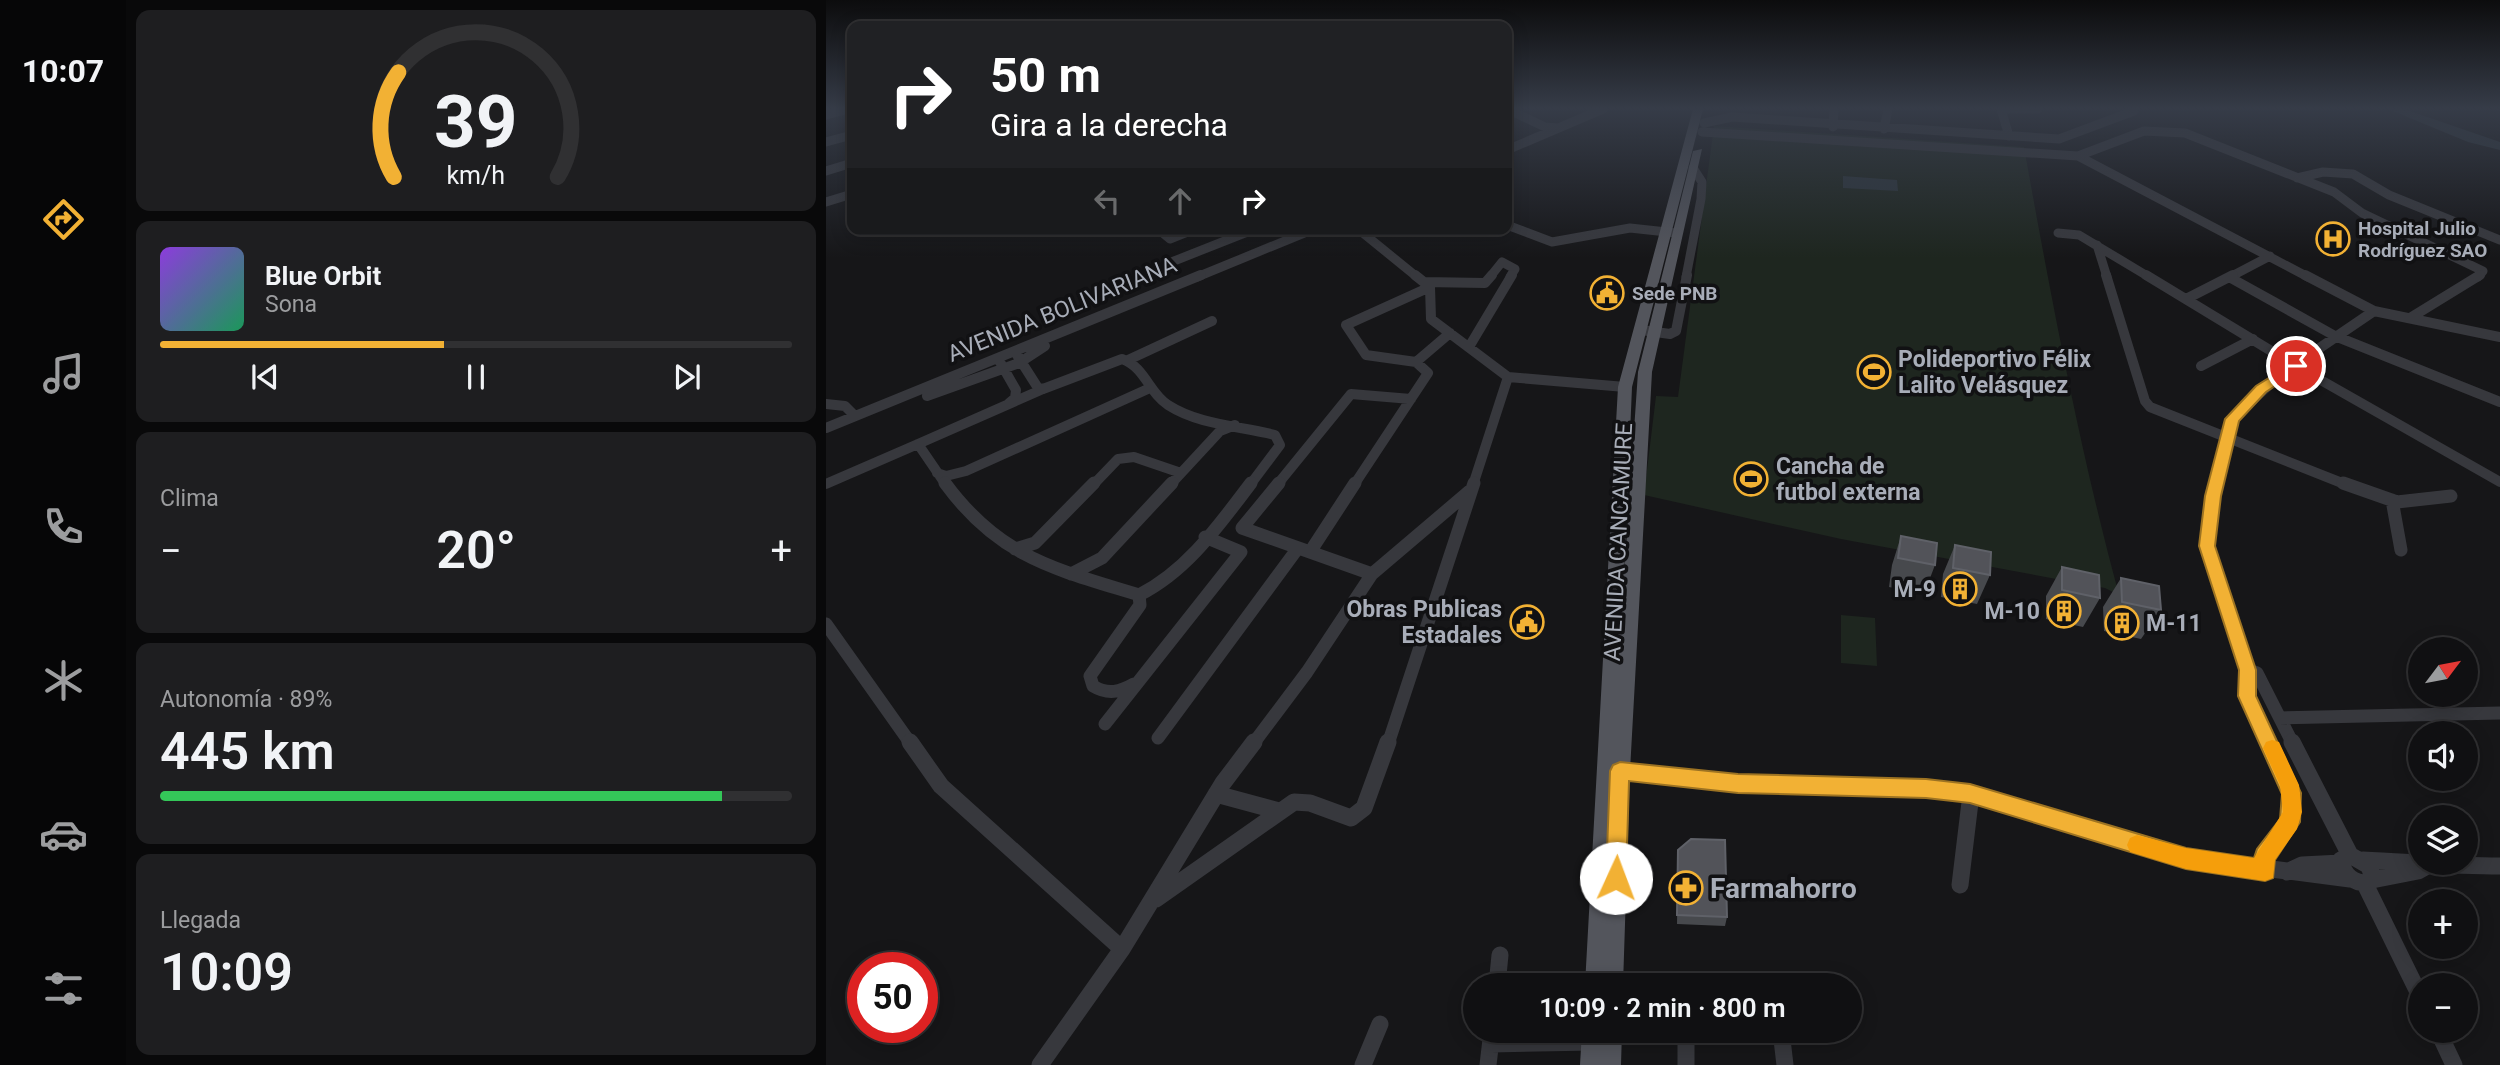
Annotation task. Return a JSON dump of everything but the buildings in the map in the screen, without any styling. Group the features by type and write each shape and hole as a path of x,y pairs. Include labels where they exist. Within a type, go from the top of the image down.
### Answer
{"main road":[{"name":"AVENIDA CANCAMURE","path":"1612,973 1613,771 1625,387 1648,331 1692,159"},
{"name":"AVENIDA CANCAMURE","path":"1597,973 1648,331"},
{"path":"1598,1043 1609,1065"}],"street":[{"path":"1648,331 1670,334 1676,331 1701,199 1701,180 1692,159"},
{"path":"2083,159 2374,311 2500,337"},
{"path":"2252,159 2334,192 2362,213 2483,271 2410,318"},
{"path":"826,171 847,165"},
{"path":"2296,178 2323,172 2353,174 2389,195 2500,240"},
{"path":"826,202 847,196"},
{"path":"1512,227 1552,242 1630,228 1672,233"},
{"path":"2058,233 2079,235 2097,245 2296,366 2500,482"},
{"path":"1169,263 1240,235"},
{"name":"AVENIDA BOLIVARIANA","path":"826,420 853,413 1020,349 1281,235"},
{"name":"AVENIDA BOLIVARIANA","path":"826,428 853,413 1281,235"},
{"path":"1366,235 1427,284 1431,318 1508,377 1625,387"},
{"path":"2097,245 2145,401 2150,407 2227,439 2392,500 2451,496"},
{"path":"2186,299 2270,256"},
{"path":"1158,738 1304,550 1429,373 1416,362 1366,355 1346,325 1427,284 1485,283 1502,262 1515,269 1469,347"},
{"path":"2229,277 2335,336 2500,402"},
{"path":"826,437 1019,363 1037,349 1191,287"},
{"path":"2265,870 2264,857 2290,822 2293,804 2290,785 2247,696 2248,670 2207,546 2213,496 2232,419 2248,401 2335,336 2374,311"},
{"path":"826,484 1043,389 1116,360 1128,360 1140,352 1212,321"},
{"path":"1416,362 1450,333"},
{"path":"2201,366 2253,339"},
{"path":"1020,349 1017,356 1019,363 1038,388 1043,389"},
{"path":"990,361 998,360 1017,394 1006,405"},
{"path":"918,443 937,473 991,534 1041,563 1139,595 1161,583 1205,537 1280,444 1275,435 1236,425 1219,426 1168,405 1150,388 1128,360"},
{"path":"1149,904 1279,811 1300,801 1351,818 1364,808 1398,715 1508,377"},
{"path":"937,473 946,476 966,471 1150,388"},
{"path":"1372,575 1242,527 1351,394 1411,399"},
{"path":"826,404 853,413"},
{"path":"1071,573 1096,564 1181,472 1219,426"},
{"path":"1623,435 1639,435"},
{"path":"1015,549 1035,542 1118,459 1134,457 1181,472"},
{"path":"1040,1065 1122,949 1216,794 1307,672 1372,575 1472,489"},
{"path":"2392,500 2401,550"},
{"path":"1105,724 1241,552 1205,537"},
{"path":"1095,581 1096,564"},
{"path":"1139,595 1140,605 1090,676 1093,686 1110,693 1125,690 1146,674"},
{"path":"826,624 941,786 1122,949"},
{"path":"2248,670 2257,673 2409,973"},
{"path":"2280,718 2500,713"},
{"path":"1613,771 1738,783 1926,788 1970,793 2186,859 2363,881 2408,873"},
{"path":"1960,885 1970,793"},
{"path":"1216,794 1279,811"},
{"path":"2351,859 2372,870 2363,881"},
{"path":"2286,872 2302,865 2351,859 2408,862"},
{"path":"2478,866 2500,866"},
{"path":"1498,973 1500,955"},
{"path":"1363,1065 1380,1024"},
{"path":"1488,1065 1490,1043"},
{"path":"1686,1043 1686,1065"},
{"path":"1782,1043 1785,1065"},
{"path":"2444,1043 2454,1065"}],"shaded area":[{"name":"Polideportivo Félix Lalito Velásquez","path":"1710,159 2026,159 2078,428 2119,595 2105,588 1841,539 1644,495 1656,396 1678,397"},
{"path":"1843,176 1897,180 1898,191 1843,188"},
{"path":"1841,615 1875,618 1877,666 1841,663"}],"slow traffic":[{"path":"2137,845 2186,859 2265,870 2264,857 2290,822 2293,804 2290,785 2272,748"}],"place":[{"name":"Hospital Julio Rodríguez SAO","path":"2333,239"},
{"name":"Sede PNB","path":"1607,293"},
{"name":"Polideportivo Félix Lalito Velásquez","path":"1874,372"},
{"name":"Cancha de futbol externa","path":"1751,479"},
{"name":"M-9","path":"1960,589"},
{"name":"M-10","path":"2064,611"},
{"name":"Obras Publicas Estadales","path":"1527,622"},
{"name":"M-11","path":"2122,623"},
{"name":"Farmahorro","path":"1686,888"}],"route":[{"path":"1616,878 1620,771 1738,783 1926,788 1970,793 2186,859 2265,870 2264,857 2290,822 2293,804 2290,785 2247,696 2245,680 2248,670 2207,546 2213,496 2232,419 2261,389 2296,366"}]}
